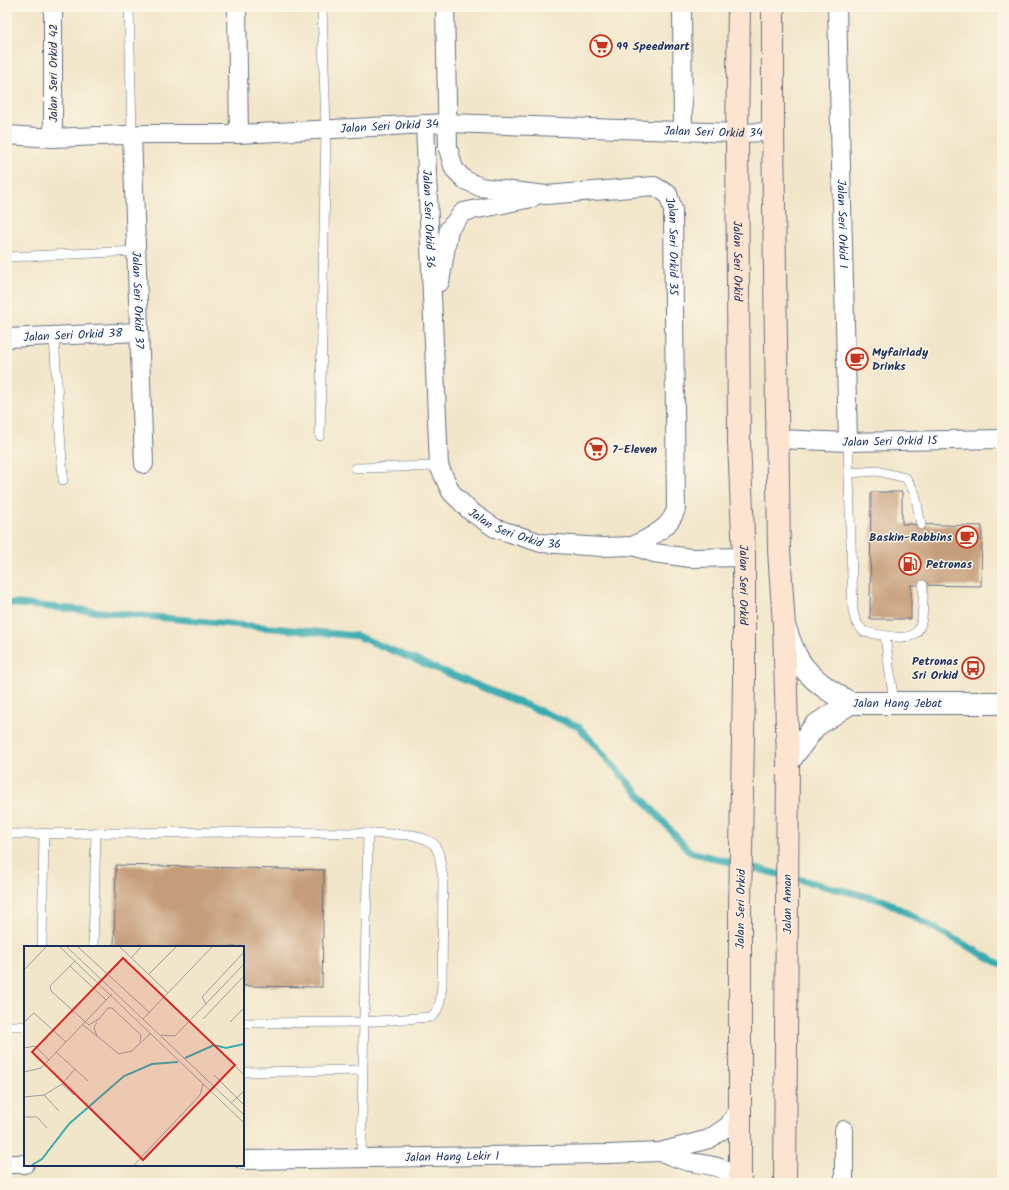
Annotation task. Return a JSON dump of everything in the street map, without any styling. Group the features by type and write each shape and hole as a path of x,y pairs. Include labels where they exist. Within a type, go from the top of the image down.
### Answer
{"main road":[{"name":"Jalan Seri Orkid","path":"739,7 737,133 739,442 744,557 744,682 740,906 740,1173"},
{"path":"773,7 773,132 779,439 779,550 784,626"},
{"name":"Jalan Aman","path":"784,626 788,762 785,1183"}],"street":[{"name":"Jalan Seri Orkid 42","path":"53,7 53,138"},
{"path":"237,7 239,134"},
{"name":"Jalan Seri Orkid 35","path":"445,7 448,148 454,169 465,180 480,187 546,195 654,186 668,194 673,210 676,510 673,520 658,533 633,546"},
{"path":"682,7 683,130"},
{"name":"Jalan Seri Orkid 1","path":"837,7 848,442"},
{"name":"Jalan Seri Orkid 34","path":"7,136 53,138 132,135 239,134 447,123 737,133 773,132"},
{"name":"Jalan Seri Orkid 36","path":"425,124 439,466 451,492 470,511 495,528 541,543 602,547 633,546 654,553 691,558 724,559 744,557"},
{"name":"Jalan Seri Orkid 37","path":"132,135 138,252 138,332 144,464"},
{"name":"Jalan Seri Orkid 36","path":"434,337 442,260 449,229 463,212 546,195"},
{"name":"Jalan Seri Orkid 38","path":"7,338 138,332"},
{"name":"Jalan Seri Orkid 15","path":"779,439 848,442 1002,439"},
{"name":"Jalan Hang Jebat","path":"784,626 795,656 809,673 833,693 850,703 1002,703"},
{"path":"788,762 816,726 850,703"},
{"name":"Jalan Hang Lekir 1","path":"244,1160 660,1152 709,1139 728,1126 740,1108"},
{"path":"844,1130 844,1183"},
{"name":"Jalan Hang Lekir 1","path":"660,1152 690,1162 705,1163 732,1174 740,1173"},
{"path":"7,1164 24,1164"}],"lane":[{"path":"129,7 132,135"},
{"path":"320,436 326,129 322,7"},
{"path":"7,257 138,252"},
{"path":"54,336 63,480"},
{"path":"848,442 853,612 856,622 864,632 908,638 917,634 921,625 923,585"},
{"path":"356,468 439,466"},
{"path":"849,473 876,471 906,478 915,494 921,525"},
{"path":"885,636 894,703"},
{"path":"94,946 96,832"},
{"path":"7,834 96,832 368,833 413,835 434,844 439,854 443,878 442,984 440,1002 436,1012 431,1017 363,1022 244,1023"},
{"path":"42,946 44,833"},
{"path":"361,1158 368,833"},
{"path":"7,1026 24,1026"},
{"path":"244,1072 362,1070"}],"building":[{"path":"871,492 902,492 902,524 982,526 981,586 911,585 911,619 870,619"},
{"path":"116,865 324,870 322,987 244,986 244,946 114,946"}],"waterway":[{"path":"7,603 357,636 579,727 690,852 885,901 1002,965"}],"place":[{"name":"99 Speedmart","path":"601,46"},
{"name":"Myfairlady Drinks","path":"857,359"},
{"name":"7-Eleven","path":"596,449"},
{"name":"Baskin-Robbins","path":"967,537"},
{"name":"Petronas","path":"910,564"},
{"name":"Petronas Sri Orkid","path":"973,668"}]}
